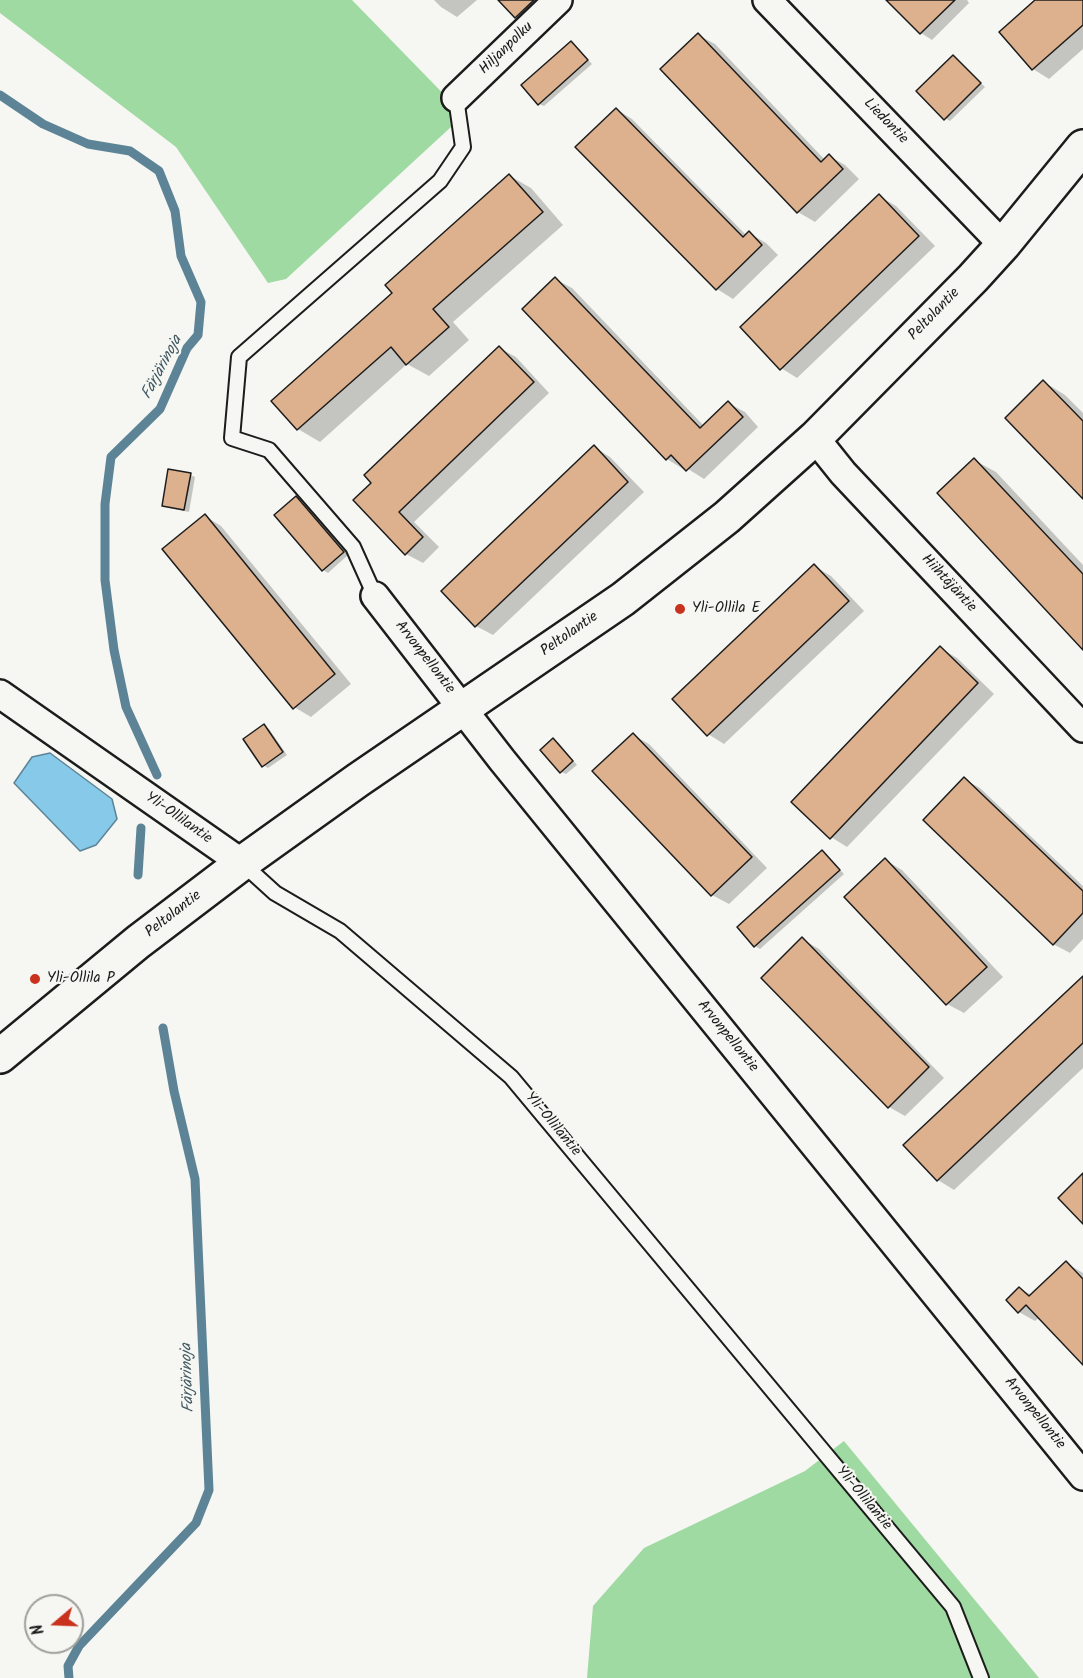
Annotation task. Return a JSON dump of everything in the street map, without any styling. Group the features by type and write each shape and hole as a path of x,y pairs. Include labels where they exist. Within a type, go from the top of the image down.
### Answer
{"main road":[{"name":"Peltolantie","path":"0,1056 138,942 242,863 358,780 623,598 727,517 815,438 1003,244 1083,147"}],"street":[{"name":"Hiljanpolku","path":"456,98 558,0"},
{"name":"Liedontie","path":"767,0 1003,244"},
{"name":"Hiihtäjäntie","path":"815,438 843,473 1083,728"},
{"name":"Arvonpellontie","path":"375,596 510,769 1083,1476"},
{"name":"Yli-Ollilantie","path":"0,694 242,863"}],"lane":[{"path":"375,596 353,547 269,450 232,438 239,357 440,181 463,147 456,98"},
{"name":"Yli-Ollilantie","path":"242,863 275,893 340,931 512,1077 953,1607 981,1678"}],"green space":[{"path":"0,0 352,0 464,115 286,279 268,283 176,147 0,13"},
{"path":"844,1441 1039,1678 587,1678 593,1606 644,1548 805,1471"}],"water":[{"path":"50,753 112,799 117,819 96,845 80,851 14,783 32,757"}],"building":[{"path":"498,0 534,0 515,18"},
{"path":"886,0 955,0 920,34"},
{"path":"1035,0 1083,0 1083,25 1032,70 999,32"},
{"path":"698,33 821,162 829,154 843,169 797,213 660,69"},
{"path":"571,41 588,60 538,105 521,85"},
{"path":"953,55 981,83 944,120 916,91"},
{"path":"616,108 743,237 749,231 762,245 716,290 575,147"},
{"path":"509,174 543,212 433,309 449,327 406,365 391,347 297,430 271,401 392,293 385,285"},
{"path":"879,194 919,236 780,370 740,327"},
{"path":"555,277 700,428 728,401 743,417 686,471 671,455 666,460 522,309"},
{"path":"499,346 534,382 399,512 423,537 405,555 353,500 371,483 364,475"},
{"path":"1043,380 1083,421 1083,499 1005,418"},
{"path":"594,445 628,482 475,627 441,591"},
{"path":"974,458 1083,574 1083,650 937,493"},
{"path":"168,469 191,473 184,510 162,506"},
{"path":"296,496 344,552 322,571 274,515"},
{"path":"205,514 335,674 293,709 162,549"},
{"path":"814,564 849,601 707,736 672,699"},
{"path":"940,646 978,683 830,839 791,802"},
{"path":"264,724 283,752 262,767 243,739"},
{"path":"633,733 752,857 711,896 592,771"},
{"path":"553,738 573,761 560,773 540,750"},
{"path":"964,777 1083,891 1083,913 1053,945 923,820"},
{"path":"822,850 840,870 754,947 737,927"},
{"path":"885,858 987,967 946,1005 844,897"},
{"path":"802,937 929,1067 888,1108 761,978"},
{"path":"1083,976 1083,1043 937,1181 903,1145"},
{"path":"1083,1173 1083,1224 1058,1198"},
{"path":"1066,1261 1083,1279 1083,1365 1026,1305 1018,1313 1006,1300 1019,1287 1029,1296"}],"waterway":[{"name":"Färjärinoja","path":"0,95 43,124 88,144 130,151 159,171 175,211 181,256 201,302 198,335 187,348 160,409 111,457 105,504 105,580 114,650 126,707 157,775"},
{"name":"Färjärinoja","path":"138,875 141,828"},
{"name":"Färjärinoja","path":"69,1678 68,1666 79,1646 196,1523 209,1490 195,1179 174,1091 163,1028"}],"place":[{"name":"Yli-Ollila E","path":"680,609"},
{"name":"Yli-Ollila P","path":"35,979"}]}
